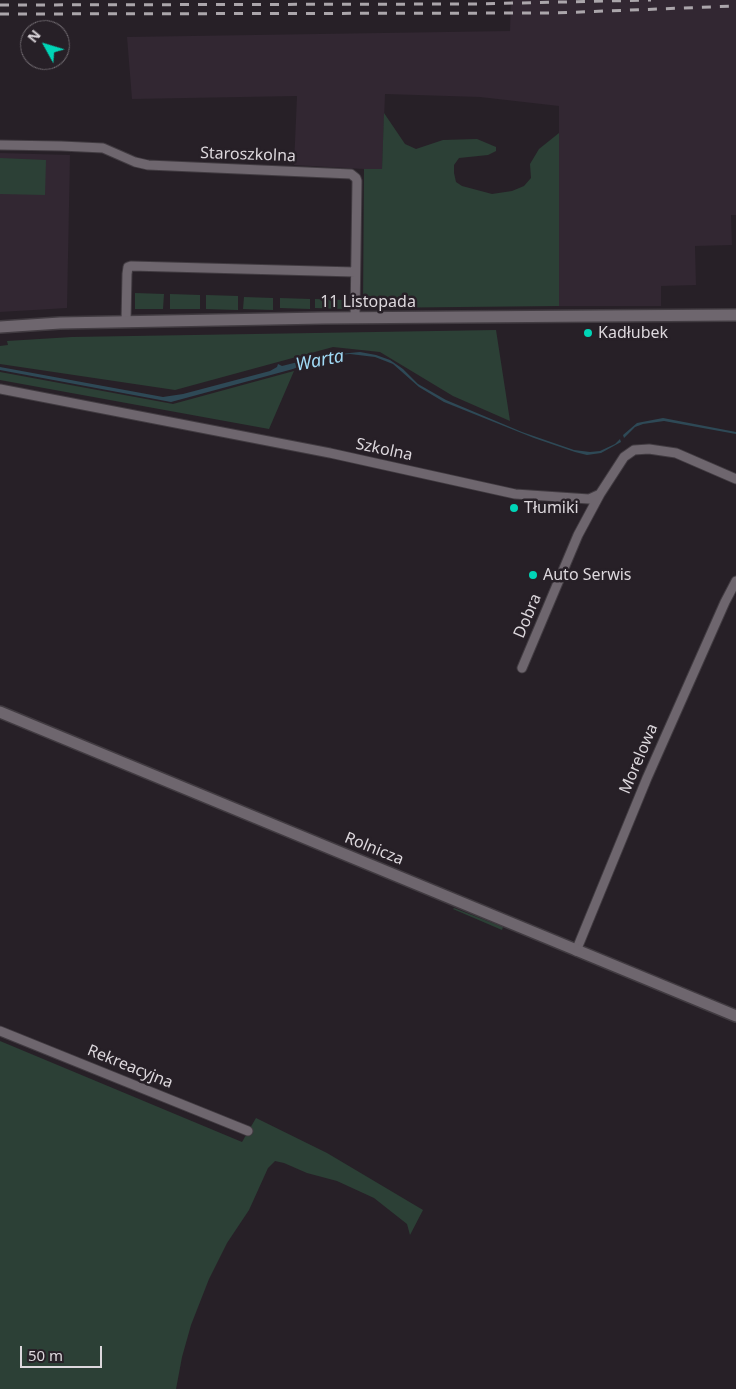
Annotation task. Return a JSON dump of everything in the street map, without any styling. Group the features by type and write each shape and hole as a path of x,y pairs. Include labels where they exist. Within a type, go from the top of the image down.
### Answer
{"street":[{"name":"Staroszkolna","path":"0,145 103,148 135,162 148,165 351,174 356,178 355,318"},
{"path":"126,322 126,274 128,267 131,266 355,272"},
{"name":"11 Listopada","path":"0,327 60,323 355,318 736,315"},
{"name":"Szkolna","path":"0,389 330,454 515,494 590,499 600,494"},
{"path":"600,494 621,461 634,450 648,449 676,453 736,479"},
{"name":"Dobra","path":"522,668 578,535 600,494"},
{"name":"Morelowa","path":"576,951 647,778 736,581"},
{"name":"Rolnicza","path":"0,712 736,1016"},
{"name":"Rekreacyjna","path":"0,1031 248,1130"}],"shaded area":[{"path":"511,0 736,0 736,215 731,215 732,245 695,246 696,285 661,286 661,306 559,306 559,106 480,97 385,94 382,169 364,169 294,165 297,96 132,99 127,37 510,31"},
{"path":"0,153 70,155 67,308 0,312"}],"green space":[{"path":"384,113 405,144 416,149 443,140 477,139 496,147 496,151 488,155 459,158 454,165 456,182 462,186 492,194 512,191 524,186 531,178 530,164 539,149 559,133 559,306 363,308 364,169 382,169"},
{"path":"0,158 46,160 45,195 0,194"},
{"path":"135,293 164,294 163,309 135,309"},
{"path":"170,294 200,295 200,309 170,309"},
{"path":"206,295 238,296 238,310 206,309"},
{"path":"244,297 273,298 273,310 243,309"},
{"path":"280,298 310,299 310,309 280,308"},
{"path":"315,299 345,300 345,309 315,308"},
{"path":"496,330 510,421 453,396 380,352 333,347 175,390 0,364 0,346 8,345 7,341 72,337"},
{"path":"294,371 269,429 0,380 0,372 173,404"},
{"path":"453,909 503,927 502,930"},
{"path":"0,1041 242,1142 256,1118 327,1153 423,1210 410,1235 407,1224 374,1198 337,1181 307,1173 275,1161 268,1168 249,1210 227,1243 209,1279 191,1325 176,1389 0,1389"}],"water":[{"path":"360,352 390,360 403,369 418,384 446,400 522,432 574,450 600,451 615,444 620,439 621,442 601,453 587,455 534,438 444,402 419,387 393,364 375,357 350,354 302,365 301,361 329,355"},
{"path":"298,362 300,366 293,369 171,402 0,370 0,367 163,397 183,394 270,371 277,367 278,364 282,366"},
{"path":"663,418 736,432 736,434 664,421 635,427 624,438 623,435 637,423"}],"railway":[{"path":"0,5 472,4 651,0"},
{"path":"0,14 554,13 736,6"}],"place":[{"name":"Kadłubek","path":"588,333"},
{"name":"Tłumiki","path":"514,508"},
{"name":"Auto Serwis","path":"533,575"}],"water label":[{"name":"Warta","path":"320,361"}]}
